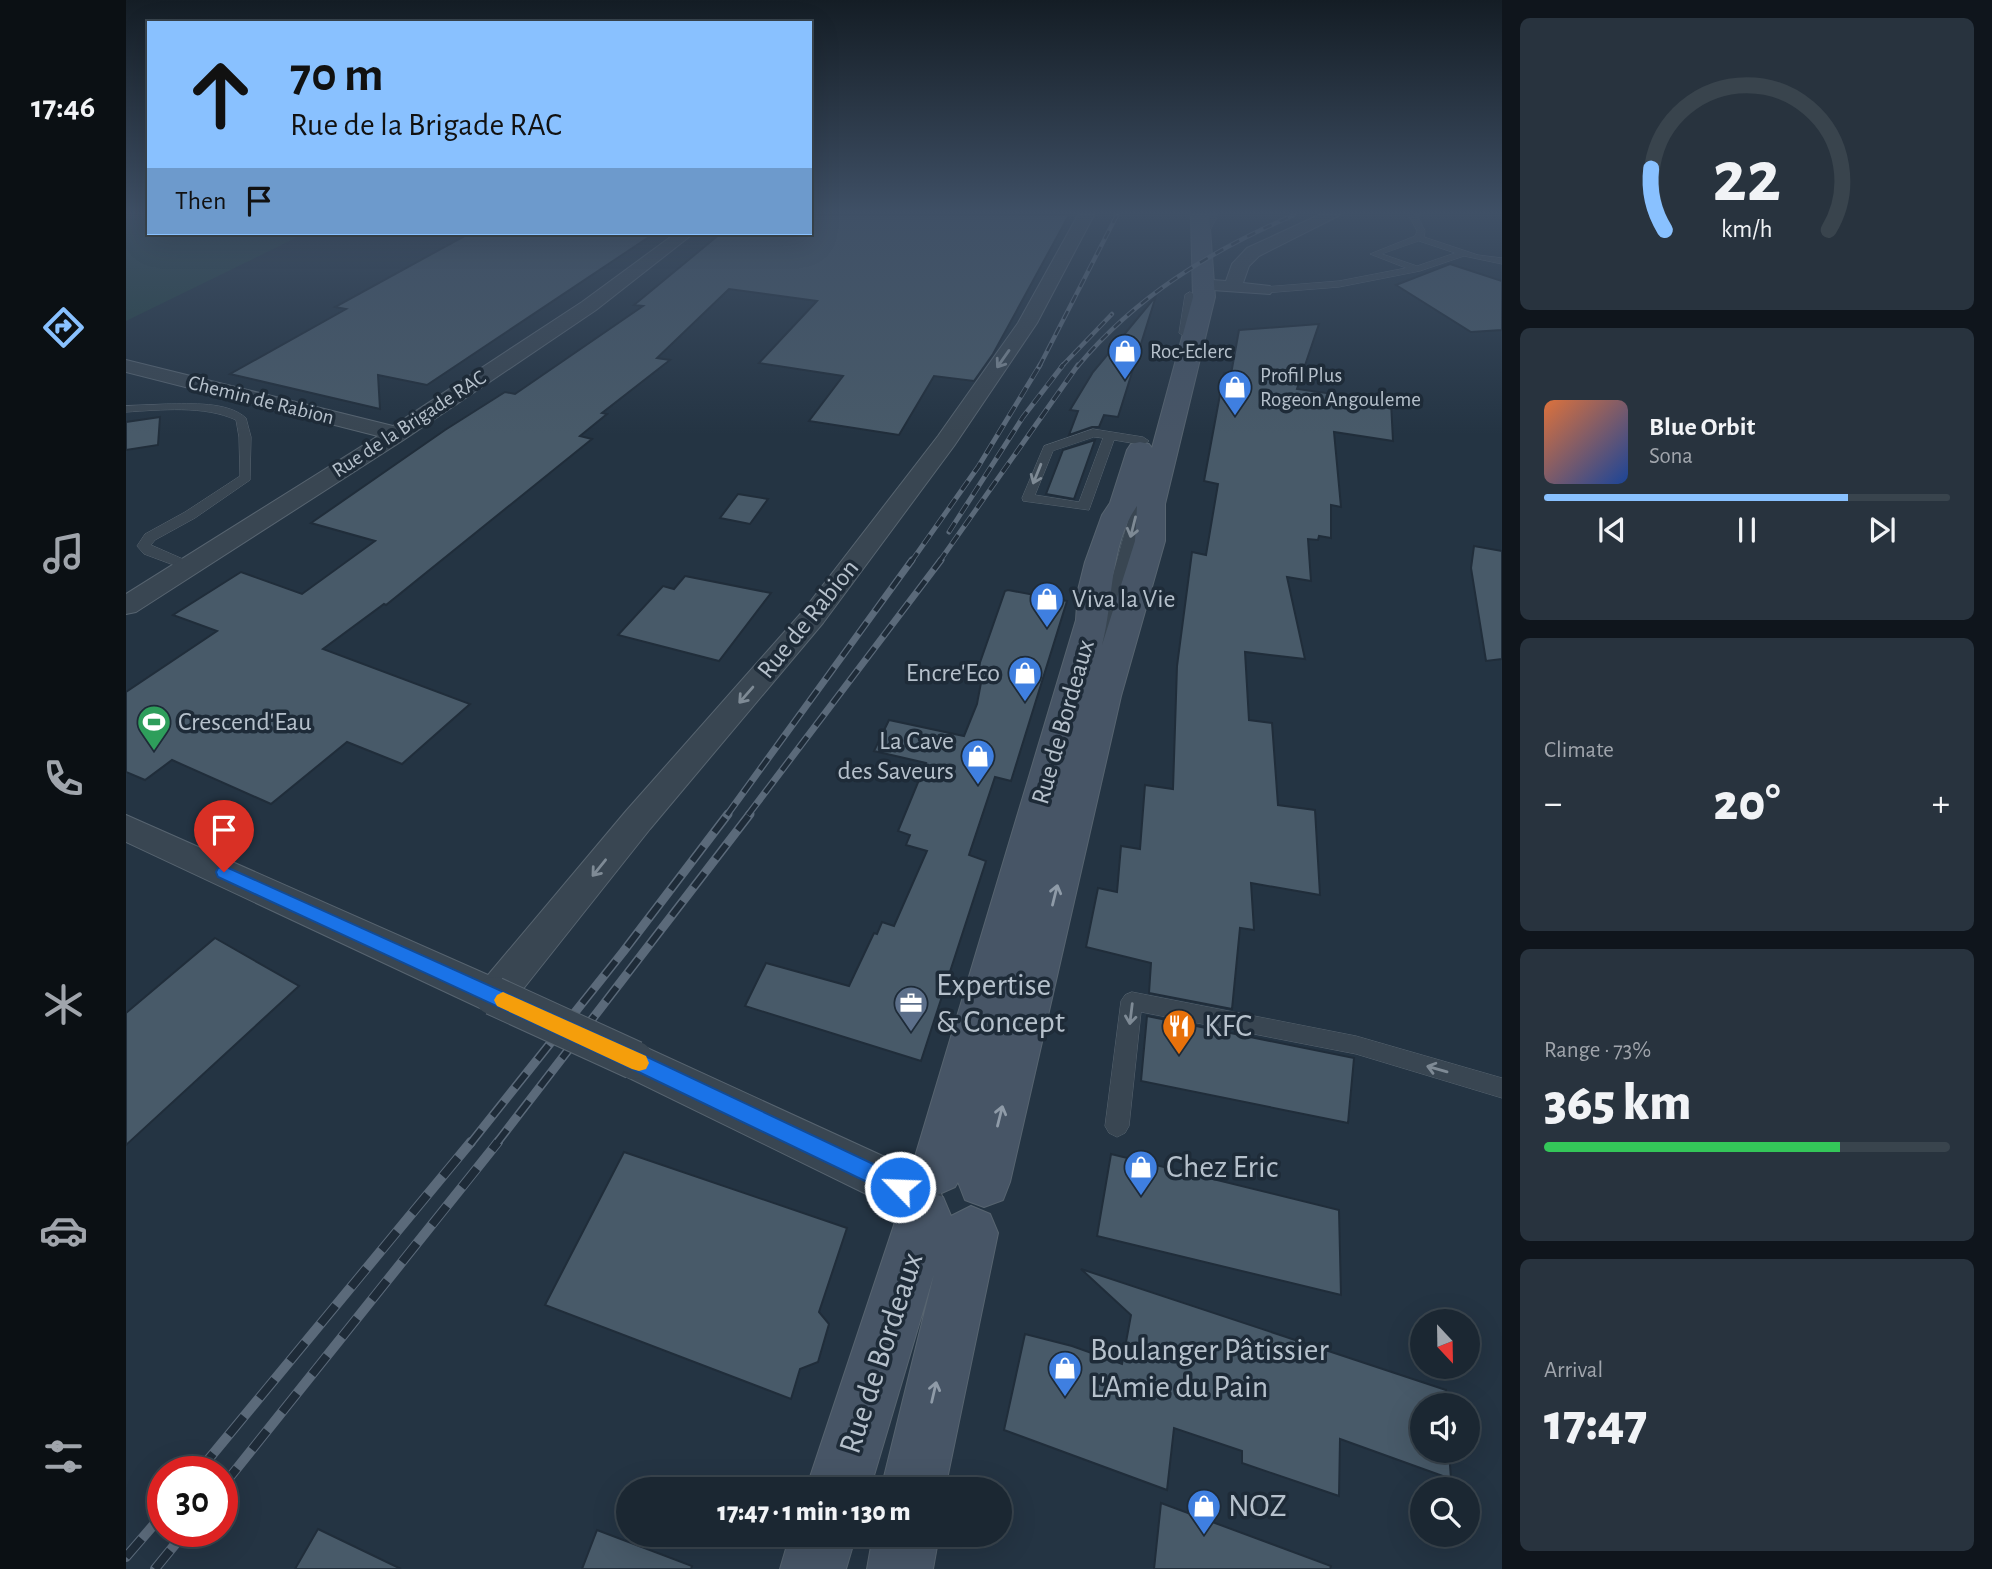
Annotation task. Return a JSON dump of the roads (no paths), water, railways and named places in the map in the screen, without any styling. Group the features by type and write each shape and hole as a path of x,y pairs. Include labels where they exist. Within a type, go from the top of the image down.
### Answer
{"main road":[{"name":"Rue de Bordeaux","path":"845,1477 947,1199 1103,696 1113,601 1100,562 1100,511 1124,504 1177,322 1195,288"},
{"name":"Rue de Bordeaux","path":"912,1477 947,1199 1092,620 1113,601 1150,541 1152,504 1204,297 1195,288"},
{"path":"813,1569 819,1547"},
{"path":"900,1569 904,1547"}],"street":[{"name":"Rue de la Brigade RAC","path":"126,606 397,434 613,288"},
{"name":"Rue de Rabion","path":"494,996 638,820 814,617 946,441 1027,323 1046,288"},
{"path":"1245,288 1265,290"},
{"name":"Chemin de Rabion","path":"126,366 397,434"},
{"path":"126,827 634,1060 947,1199"}],"lane":[{"path":"1090,686 1195,288"},
{"path":"1265,290 1287,288"},
{"path":"1265,290 1288,300"},
{"path":"126,409 188,407 230,414 240,419 244,427 246,477 190,515 150,537 144,546 149,551 187,566"},
{"path":"1110,436 1100,511 1028,498 1048,449 1093,433 1143,441"},
{"path":"1116,1126 1132,1001 1356,1045 1502,1088"},
{"path":"842,1569 843,1547"},
{"path":"873,1569 882,1547"}],"railway":[{"path":"1039,367 1079,288"},
{"path":"1077,367 1124,318 1161,288"},
{"path":"1061,367 1112,314"},
{"path":"911,562 978,467 1040,365"},
{"path":"949,532 1023,417 1063,365"},
{"path":"939,562 1078,365"},
{"path":"727,815 912,560"},
{"path":"748,815 941,560"},
{"path":"470,1144 623,952 728,814"},
{"path":"496,1144 750,814"},
{"path":"211,1456 471,1142"},
{"path":"238,1467 498,1142"},
{"path":"126,1557 147,1533"},
{"path":"155,1569 173,1547"}],"place":[{"name":"Roc-Eclerc","path":"1125,381"},
{"name":"Profil Plus Rogeon Angouleme","path":"1235,417"},
{"name":"Viva la Vie","path":"1047,629"},
{"name":"Encre'Eco","path":"1025,703"},
{"name":"Crescend'Eau","path":"154,752"},
{"name":"La Cave des Saveurs","path":"978,786"},
{"name":"Expertise & Concept","path":"911,1033"},
{"name":"KFC","path":"1179,1056"},
{"name":"Chez Eric","path":"1141,1197"},
{"name":"Boulanger Pâtissier L'Amie du Pain","path":"1065,1398"},
{"name":"NOZ","path":"1204,1536"}]}
